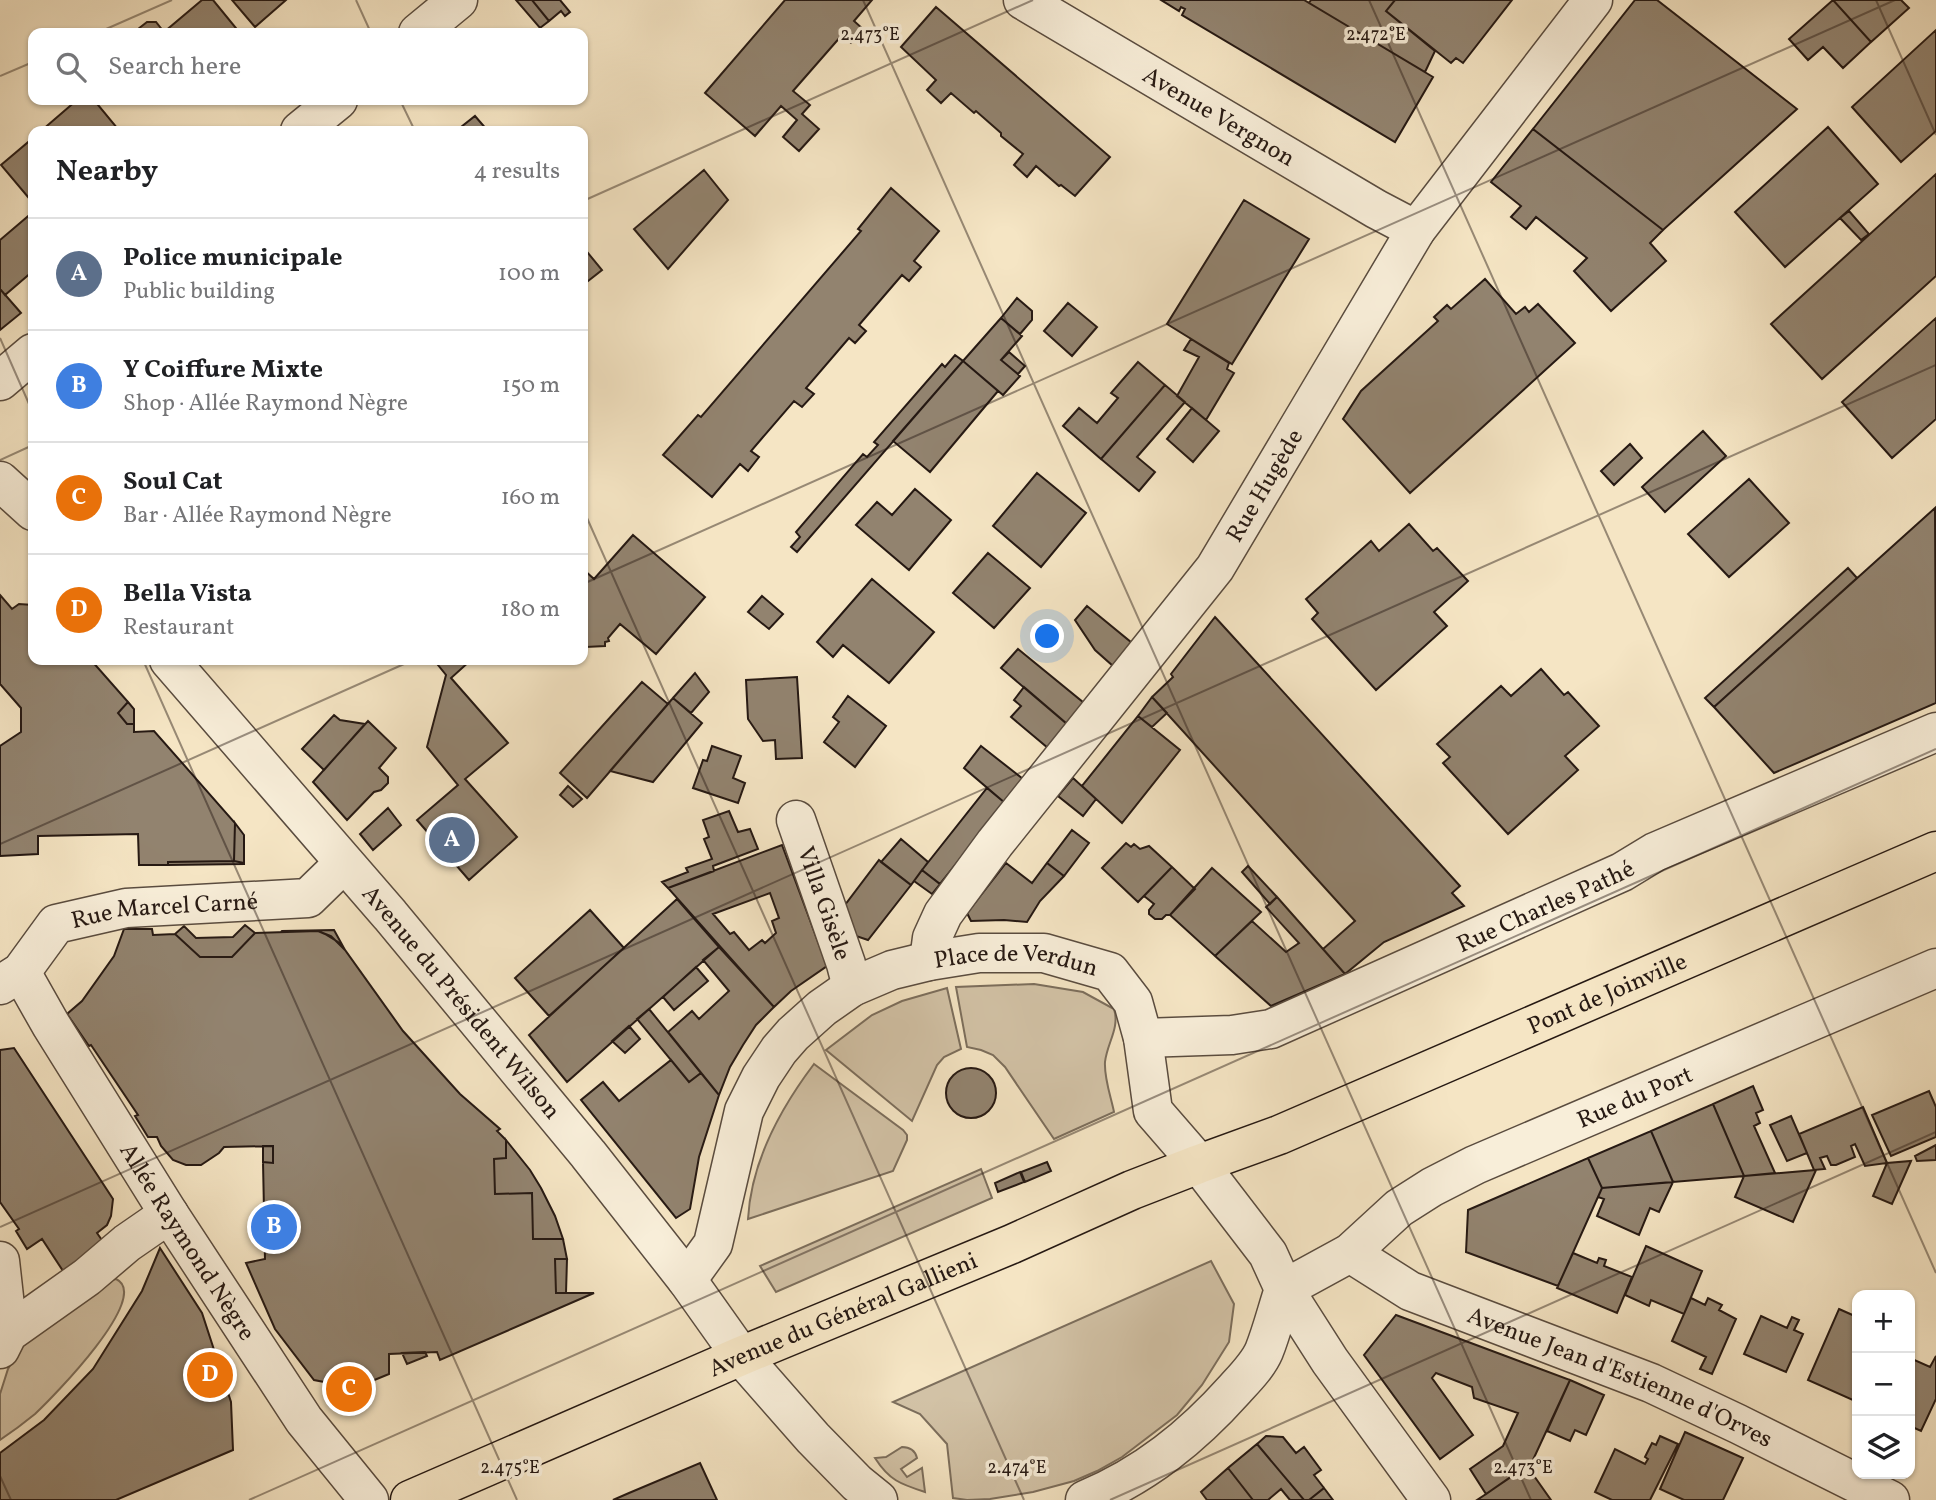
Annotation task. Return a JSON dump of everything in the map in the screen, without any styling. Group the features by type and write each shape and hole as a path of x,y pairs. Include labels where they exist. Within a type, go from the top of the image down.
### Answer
{"main road":[{"name":"Pont de Joinville","path":"1279,1135 1936,851"},
{"name":"Avenue du Général Gallieni","path":"410,1500 741,1356 1012,1244 1132,1191 1279,1135"}],"street":[{"path":"424,28 458,0"},
{"name":"Avenue Vergnon","path":"1023,0 1416,230"},
{"name":"Rue Hugède","path":"929,961 932,938 943,914 995,843 1215,568 1416,230 1593,0"},
{"path":"306,126 332,105"},
{"path":"0,381 28,357"},
{"path":"0,481 28,506"},
{"name":"Avenue du Président Wilson","path":"173,665 390,915 579,1144 687,1280 741,1356"},
{"name":"Rue Charles Pathé","path":"1143,1038 1232,1035 1271,1029 1622,872 1655,852 1936,732"},
{"name":"Villa Gisèle","path":"796,820 852,987"},
{"name":"Rue Marcel Carné","path":"11,979 56,924 126,908 308,898 344,863"},
{"name":"Place de Verdun","path":"687,1280 713,1244 744,1111 761,1077 793,1034 822,1008 852,987 892,970 979,953 1044,953 1110,972 1133,1002 1143,1038 1153,1111 1199,1164 1268,1254 1284,1289 1325,1353 1431,1500"},
{"name":"Rue du Port","path":"1284,1289 1350,1253 1399,1208 1475,1165 1936,968"},
{"name":"Allée Raymond Nègre","path":"11,979 51,1025 169,1214 304,1420 369,1500"},
{"path":"4,1341 127,1243 169,1214"},
{"name":"Avenue Jean d'Estienne d'Orves","path":"1350,1253 1410,1291 1651,1383 1890,1500"},
{"path":"0,1261 4,1341"},
{"path":"1085,1500 1133,1477 1210,1418 1263,1353 1284,1289"},
{"path":"741,1356 813,1438 857,1483 878,1500"}],"shaded area":[{"path":"1034,984 1083,992 1114,1009 1115,1016 1105,1062 1114,1112 1054,1139 1005,1067 993,1055 967,1047 956,987"},
{"path":"947,988 961,1049 944,1057 937,1065 912,1121 826,1050 872,1015 902,1001"},
{"path":"814,1064 903,1130 907,1140 893,1171 748,1219 755,1177 769,1137"},
{"path":"981,1169 992,1198 776,1292 760,1266"},
{"path":"1211,1261 1234,1304 1229,1342 1202,1385 1177,1415 1122,1457 1074,1481 1033,1492 990,1499 953,1498 947,1444 920,1414 893,1402"},
{"path":"116,1279 124,1289 121,1305 96,1347 35,1414 0,1440 0,1394 8,1369 20,1346"},
{"path":"902,1447 912,1450 917,1458 901,1469 907,1477 922,1468 925,1492 896,1480 875,1458 886,1457"}],"building":[{"path":"202,0 213,0 236,28 169,28"},
{"path":"232,0 286,0 255,27"},
{"path":"516,0 532,0 549,21 540,28"},
{"path":"532,0 560,0 570,12 565,16 561,11 549,21"},
{"path":"785,0 872,0 854,21 864,30 851,43 842,35 793,91 810,105 802,114 819,129 799,151 783,137 797,120 781,106 755,136 705,93"},
{"path":"1161,0 1304,0 1433,77 1395,142 1182,15 1185,9 1181,7 1179,11"},
{"path":"1311,0 1395,0 1386,11 1435,51 1425,72 1309,3"},
{"path":"1395,0 1512,0 1463,63 1456,58 1451,63 1386,11"},
{"path":"1635,0 1657,0 1797,109 1663,230 1533,129"},
{"path":"1833,0 1901,0 1909,8 1871,42"},
{"path":"1833,0 1871,42 1843,68 1823,47 1808,60 1789,39"},
{"path":"936,7 1110,157 1075,196 1036,166 1027,177 1014,165 1023,154 976,111 974,113 951,93 941,103 927,90 936,80 901,47"},
{"path":"147,22 156,22 161,28 139,28"},
{"path":"1936,30 1936,131 1901,162 1852,107"},
{"path":"71,105 98,105 116,126 47,126"},
{"path":"475,116 484,126 462,126"},
{"path":"1828,127 1878,184 1785,267 1735,212"},
{"path":"1533,129 1663,230 1650,243 1666,261 1611,311 1574,271 1587,258 1536,217 1526,229 1511,217 1521,206 1491,182"},
{"path":"28,142 28,197 1,165"},
{"path":"704,170 728,200 668,269 634,229"},
{"path":"1936,174 1936,276 1822,379 1771,324"},
{"path":"891,188 939,231 914,261 921,267 909,281 902,275 859,325 866,331 855,343 849,338 806,388 814,394 802,407 794,401 751,451 759,457 748,471 740,464 712,497 663,455 698,415 701,417 861,231 858,229"},
{"path":"1244,200 1309,239 1232,364 1167,324"},
{"path":"1849,211 1869,234 1861,240 1840,218"},
{"path":"28,216 28,275 5,295 0,289 0,240"},
{"path":"588,253 602,270 588,281"},
{"path":"1485,279 1516,314 1525,307 1529,312 1538,304 1575,343 1410,493 1343,419 1361,391 1438,321 1434,317 1447,305 1451,309"},
{"path":"0,289 21,313 0,330"},
{"path":"1017,298 1032,311 1032,320 1020,334 1001,318"},
{"path":"1068,303 1097,327 1072,356 1044,331"},
{"path":"1001,318 1022,336 1001,360 1020,376 1003,395 963,361"},
{"path":"1936,318 1936,419 1892,458 1842,402"},
{"path":"1191,339 1229,363 1227,369 1234,373 1206,420 1177,396 1199,357 1184,350"},
{"path":"1009,352 1025,366 1018,374 1001,360"},
{"path":"955,355 963,361 797,552 791,547 800,537 796,532 863,454 867,457 878,445 874,442 942,364 945,367"},
{"path":"963,361 998,391 930,472 893,441"},
{"path":"1138,362 1165,385 1101,459 1063,426 1079,408 1097,423 1118,398 1111,393"},
{"path":"1165,385 1185,402 1137,457 1155,472 1139,491 1101,459"},
{"path":"1192,408 1219,431 1193,462 1167,439"},
{"path":"1703,431 1726,456 1665,512 1642,487"},
{"path":"1630,444 1642,458 1614,485 1601,471"},
{"path":"1037,473 1086,513 1041,567 993,526"},
{"path":"1749,479 1789,523 1729,577 1688,534"},
{"path":"915,489 951,520 909,570 856,525 877,502 892,515"},
{"path":"1935,508 1936,703 1774,773 1714,707"},
{"path":"1409,524 1433,551 1437,548 1468,581 1434,612 1447,626 1376,690 1312,619 1318,613 1306,599 1371,541 1379,551"},
{"path":"633,535 705,597 656,654 620,624 608,638 609,641 605,642 605,646 588,647 588,574 594,579"},
{"path":"988,553 1030,588 994,628 953,593"},
{"path":"1848,568 1857,578 1714,707 1705,698"},
{"path":"872,579 934,632 889,683 843,645 833,657 817,642"},
{"path":"0,595 12,609 19,604 28,605 28,665 95,665 128,702 118,713 127,724 134,724 134,732 154,731 235,823 234,861 139,865 138,834 38,836 38,854 0,856 0,746 21,732 21,708 0,684"},
{"path":"762,596 783,614 769,629 748,612"},
{"path":"1087,606 1132,643 1113,666 1095,650 1075,620"},
{"path":"1215,617 1460,886 1452,893 1464,906 1384,942 1345,974 1323,949 1355,921 1152,697 1173,677 1171,674"},
{"path":"1018,649 1084,703 1067,724 1001,668"},
{"path":"438,665 465,665 451,678 508,743 465,779 517,837 469,880 417,820 458,785 427,747 446,675"},
{"path":"1541,669 1564,695 1568,692 1599,726 1565,756 1578,770 1508,834 1443,763 1450,757 1437,744 1501,686 1511,696"},
{"path":"695,673 709,692 691,713 673,698"},
{"path":"797,677 802,758 776,759 775,740 763,741 748,719 746,680"},
{"path":"642,682 668,704 587,798 560,773"},
{"path":"1024,687 1067,724 1048,748 1011,717 1021,706 1014,700"},
{"path":"848,696 886,726 855,767 824,742 839,722 833,717"},
{"path":"1152,697 1167,713 1152,727 1138,716"},
{"path":"673,698 702,723 653,782 610,771"},
{"path":"128,702 134,709 134,724 127,724 118,713"},
{"path":"334,715 340,720 365,724 324,770 302,749"},
{"path":"1138,716 1180,750 1122,823 1082,786"},
{"path":"368,721 396,748 379,768 388,777 388,783 381,790 374,792 347,820 313,782"},
{"path":"712,746 741,756 733,778 745,783 738,803 693,788 703,760 707,761"},
{"path":"981,746 1023,779 1005,803 964,768"},
{"path":"1073,778 1096,799 1083,816 1058,796"},
{"path":"568,786 582,799 573,807 560,795"},
{"path":"987,788 1005,803 940,884 922,870"},
{"path":"388,808 401,825 373,850 360,834"},
{"path":"729,811 738,832 750,829 758,849 713,866 714,871 668,888 662,882 688,872 686,868 712,859 704,839 709,837 703,820"},
{"path":"235,823 244,835 244,863 234,861"},
{"path":"1072,830 1089,843 1064,876 1047,863"},
{"path":"901,839 928,862 911,885 881,862"},
{"path":"1126,843 1131,847 1134,844 1140,849 1149,846 1172,867 1138,902 1102,868"},
{"path":"782,845 827,966 791,991 774,1007 668,888","holes":["770,893 779,918 772,921 776,933 765,943 762,940 749,950 734,932 730,934 713,914"]},
{"path":"879,860 911,885 868,940 856,936 845,905"},
{"path":"234,861 244,864 168,865 168,862"},
{"path":"1006,863 1032,883 1047,863 1064,876 1040,901 1027,922 971,921 967,913"},
{"path":"1248,866 1277,897 1270,904 1242,872"},
{"path":"1172,867 1195,889 1170,915 1155,919 1149,914 1154,904 1144,896"},
{"path":"1212,868 1261,912 1215,956 1170,915"},
{"path":"922,870 940,884 932,894 914,881"},
{"path":"1277,897 1345,974 1271,1006 1215,956 1252,921 1286,952 1299,943 1266,907"},
{"path":"677,899 719,947 567,1082 529,1035"},
{"path":"590,910 624,948 549,1016 515,978"},
{"path":"245,925 255,933 232,957 200,957 175,934 184,926 196,938 233,937"},
{"path":"124,929 152,929 153,935 175,934 200,957 232,957 255,933 318,931 331,936 345,950 403,1031 460,1094 500,1129 497,1131 506,1140 506,1158 494,1159 495,1194 532,1193 533,1239 563,1239 567,1259 555,1259 556,1293 594,1293 440,1360 437,1352 389,1354 389,1374 355,1388 314,1380 275,1329 246,1263 265,1259 263,1162 273,1163 273,1146 224,1147 201,1165 186,1165 173,1160 157,1137 148,1137 135,1116 138,1115 67,1014 82,1001 114,956"},
{"path":"334,930 345,950 338,942 318,931 281,932 282,931"},
{"path":"719,947 774,1007 756,1025 743,1045 730,1067 719,1095 668,1032 692,1011 699,1019 729,991 703,960"},
{"path":"696,967 708,981 674,1010 663,997"},
{"path":"649,1009 701,1073 689,1082 637,1019"},
{"path":"629,1026 640,1039 625,1053 612,1041"},
{"path":"14,1048 113,1199 107,1225 97,1233 106,1246 65,1274 42,1239 27,1249 16,1231 19,1229 0,1202 0,1050"},
{"path":"671,1060 689,1082 701,1073 719,1095 699,1157 690,1209 676,1218 581,1100 603,1082 619,1101"},
{"path":"971,1068 989,1075 996,1093 989,1111 971,1118 953,1111 946,1093 953,1075"},
{"path":"1753,1086 1763,1110 1756,1113 1760,1123 1754,1126 1775,1173 1744,1176 1713,1104"},
{"path":"1929,1091 1936,1107 1936,1137 1891,1156 1872,1115"},
{"path":"1713,1104 1744,1176 1673,1182 1651,1131"},
{"path":"1863,1107 1887,1163 1865,1166 1855,1144 1851,1146 1855,1157 1836,1165 1831,1165 1827,1156 1820,1158 1825,1169 1814,1170 1799,1134"},
{"path":"1791,1116 1807,1153 1787,1161 1770,1125"},
{"path":"1651,1131 1673,1182 1602,1188 1588,1158"},
{"path":"506,1140 541,1188 563,1239 533,1239 532,1193 495,1194 494,1159 506,1158"},
{"path":"1936,1145 1936,1160 1917,1161 1915,1156"},
{"path":"263,1146 273,1146 273,1163 263,1162"},
{"path":"1588,1158 1602,1188 1558,1286 1466,1252 1468,1210"},
{"path":"1911,1161 1892,1204 1873,1196 1887,1163"},
{"path":"1047,1162 1051,1171 1025,1182 1021,1172"},
{"path":"1816,1170 1793,1222 1735,1197 1744,1176"},
{"path":"1020,1172 1024,1182 998,1192 995,1183"},
{"path":"1673,1182 1659,1212 1650,1208 1639,1235 1597,1216 1604,1199 1598,1197 1602,1188"},
{"path":"1646,1246 1702,1271 1684,1314 1651,1300 1649,1306 1625,1295"},
{"path":"160,1248 202,1313 231,1402 233,1450 116,1500 0,1500 0,1453 44,1420 93,1369 142,1291"},
{"path":"1573,1253 1597,1263 1599,1258 1606,1260 1604,1266 1632,1277 1617,1313 1557,1288"},
{"path":"555,1259 567,1259 566,1293 556,1293"},
{"path":"1691,1298 1705,1305 1708,1298 1722,1305 1719,1310 1736,1319 1712,1374 1700,1369 1706,1357 1672,1341"},
{"path":"1839,1309 1852,1315 1852,1400 1808,1380"},
{"path":"1396,1315 1570,1380 1532,1462 1486,1494 1470,1469 1503,1446 1518,1413 1474,1398 1472,1387 1436,1373 1432,1378 1473,1435 1440,1459 1364,1355"},
{"path":"1761,1316 1787,1328 1792,1317 1799,1320 1794,1330 1803,1334 1786,1372 1744,1354"},
{"path":"425,1352 427,1356 407,1364 402,1353"},
{"path":"1936,1356 1936,1399 1921,1431 1915,1428 1915,1360 1930,1367"},
{"path":"1570,1380 1604,1395 1586,1435 1575,1430 1570,1441 1547,1431"},
{"path":"1685,1432 1743,1458 1723,1500 1684,1500 1660,1489"},
{"path":"1266,1436 1283,1437 1296,1453 1304,1447 1321,1470 1314,1475 1324,1488 1309,1500 1304,1500 1257,1444"},
{"path":"1660,1436 1678,1444 1650,1500 1612,1500 1595,1492 1615,1449 1645,1464 1648,1459 1645,1457 1652,1443 1656,1445"},
{"path":"1257,1444 1304,1500 1290,1500 1281,1489 1268,1500 1253,1500 1228,1468"},
{"path":"700,1463 717,1500 613,1500 629,1493"},
{"path":"1527,1466 1551,1500 1477,1500 1486,1494"},
{"path":"1228,1468 1253,1500 1207,1500 1201,1492"},
{"path":"1324,1488 1333,1500 1309,1500"}],"place":[{"name":"Police municipale","path":"452,840"},
{"name":"Y Coiffure Mixte","path":"274,1227"},
{"name":"Bella Vista","path":"210,1375"},
{"name":"Soul Cat","path":"349,1389"}]}
